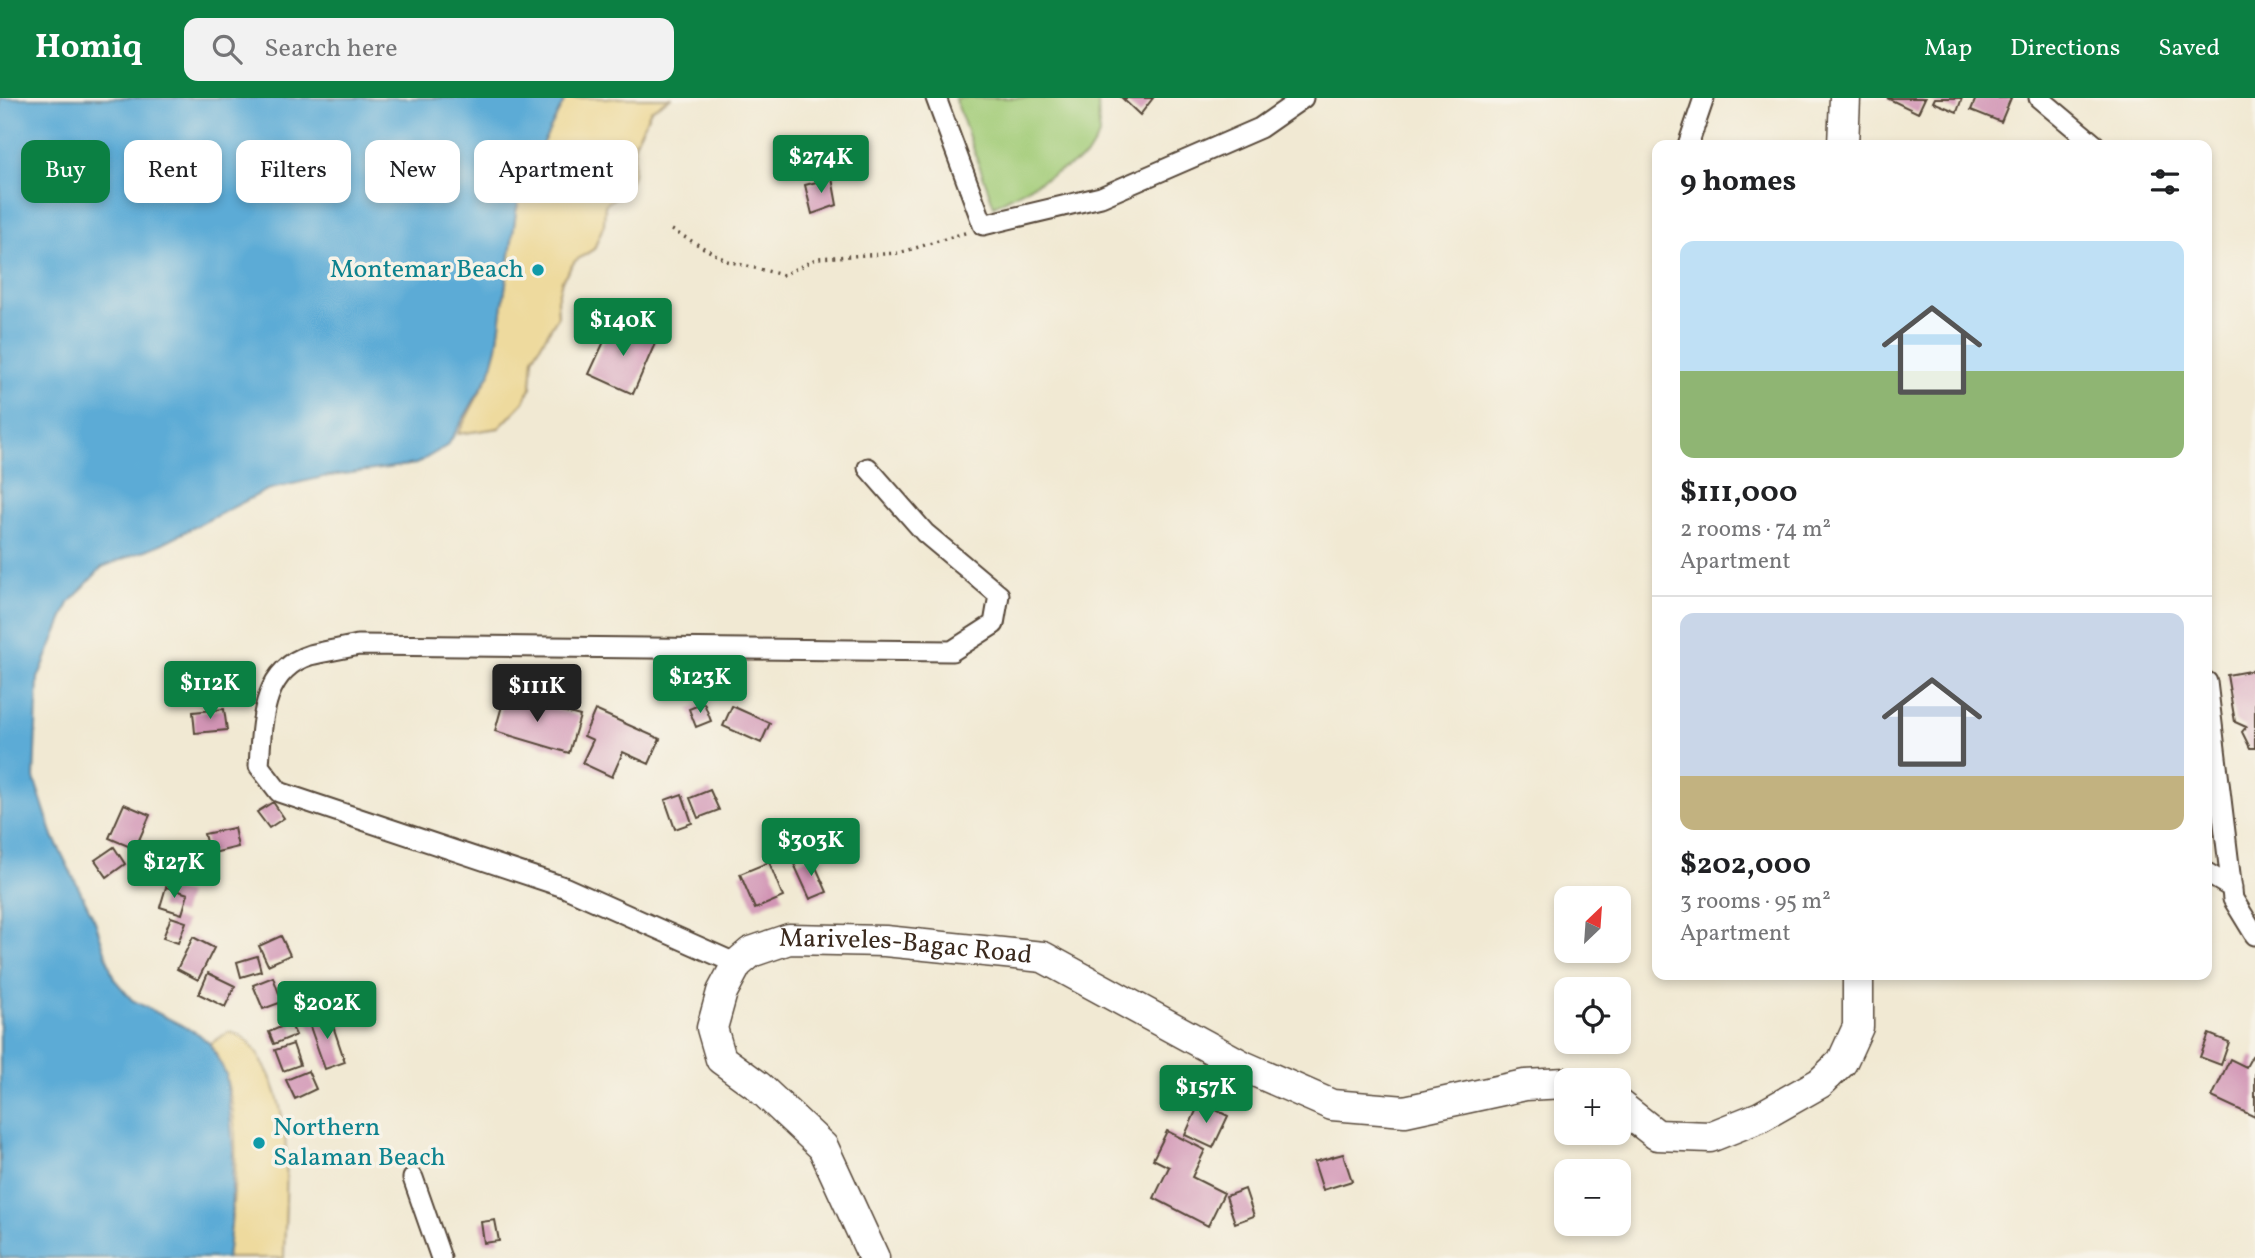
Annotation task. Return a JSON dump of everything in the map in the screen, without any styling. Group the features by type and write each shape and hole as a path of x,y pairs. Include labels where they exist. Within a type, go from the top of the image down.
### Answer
{"main road":[{"path":"1843,140 1845,98"},
{"name":"Mariveles-Bagac Road","path":"737,964 751,952 789,939 884,941 1043,957 1243,1066 1332,1105 1405,1111 1525,1085 1554,1084"},
{"path":"737,964 722,992 712,1028 721,1059 758,1086 822,1147 874,1258"},
{"path":"1631,1114 1657,1135 1710,1137 1760,1117 1820,1083 1842,1062 1858,1027 1858,980"}],"street":[{"path":"936,98 983,225 1101,197 1260,128 1295,100"},
{"path":"1690,140 1704,98"},
{"path":"2039,98 2089,140"},
{"path":"737,964 564,887 279,792 258,766 264,703 281,673 307,656 358,645 952,651 994,624 999,595 925,533 868,468"},
{"path":"2212,723 2234,899 2255,935"},
{"path":"2212,876 2232,888"},
{"path":"413,1178 441,1258"}],"path":[{"path":"673,229 727,261 783,275 818,258 899,253 948,240 983,225"}],"green space":[{"path":"955,98 1098,98 1099,136 1086,157 994,206"}],"sand":[{"name":"Montemar Beach","path":"566,98 670,98 651,110 636,140 544,140"},
{"name":"Montemar Beach","path":"518,203 608,203 605,205 604,224 594,249 575,261 562,280 557,300 558,316 533,358 531,387 524,402 499,428 458,434 490,373 497,347"},
{"name":"Northern Salaman Beach","path":"228,1032 243,1037 254,1048 272,1081 280,1104 287,1181 284,1258 227,1258 235,1177 234,1119 222,1066 210,1044"}],"water":[{"path":"0,98 566,98 544,140 474,140 474,203 518,203 497,347 490,373 448,445 416,464 323,477 267,490 159,545 102,567 69,603 38,678 34,778 53,836 95,921 114,979 132,1000 197,1033 210,1044 226,1074 233,1148 231,1224 227,1258 0,1258"}],"building":[{"path":"1122,98 1153,98 1140,115"},
{"path":"1887,98 1925,98 1918,113"},
{"path":"1935,98 1962,98 1957,112 1933,102"},
{"path":"1976,98 2011,98 2001,122 1971,110"},
{"path":"832,178 837,205 812,214 805,185"},
{"path":"613,322 656,341 633,394 589,374"},
{"path":"2255,670 2255,748 2250,748 2242,732 2246,727 2235,722 2227,675"},
{"path":"505,695 580,716 569,753 495,731"},
{"path":"704,703 711,721 696,727 689,709"},
{"path":"732,706 770,723 761,743 723,726"},
{"path":"224,709 227,730 195,733 193,712"},
{"path":"595,710 660,739 649,764 623,752 612,777 582,763 593,740 584,736"},
{"path":"710,790 719,810 698,818 690,798"},
{"path":"682,794 692,823 675,829 665,800"},
{"path":"273,802 284,818 269,828 257,812"},
{"path":"124,804 150,815 135,849 109,838"},
{"path":"234,828 238,847 209,854 204,834"},
{"path":"114,847 125,864 107,877 95,860"},
{"path":"811,856 827,892 810,899 794,864"},
{"path":"769,862 783,897 755,909 740,874"},
{"path":"166,887 188,894 182,914 160,907"},
{"path":"171,917 186,922 178,943 163,938"},
{"path":"281,936 290,955 268,965 259,946"},
{"path":"193,937 214,948 198,980 177,969"},
{"path":"257,956 261,971 241,977 237,962"},
{"path":"208,973 235,986 225,1007 199,994"},
{"path":"273,977 282,1002 263,1009 253,985"},
{"path":"329,1014 345,1062 325,1069 308,1021"},
{"path":"290,1023 296,1035 274,1044 269,1032"},
{"path":"2209,1034 2229,1042 2221,1065 2200,1057"},
{"path":"293,1044 300,1065 283,1071 275,1050"},
{"path":"2252,1056 2255,1058 2255,1117 2212,1097 2230,1059 2246,1067"},
{"path":"308,1071 316,1089 295,1099 286,1080"},
{"path":"1200,1102 1228,1116 1213,1148 1185,1135"},
{"path":"1167,1131 1205,1150 1192,1177 1224,1193 1208,1226 1154,1198 1169,1167 1153,1159"},
{"path":"1343,1154 1352,1181 1323,1190 1314,1162"},
{"path":"1245,1189 1254,1216 1235,1223 1226,1196"},
{"path":"495,1220 499,1241 484,1243 481,1222"}],"place":[{"name":"Montemar Beach","path":"538,270"},
{"name":"Northern Salaman Beach","path":"259,1143"}]}
